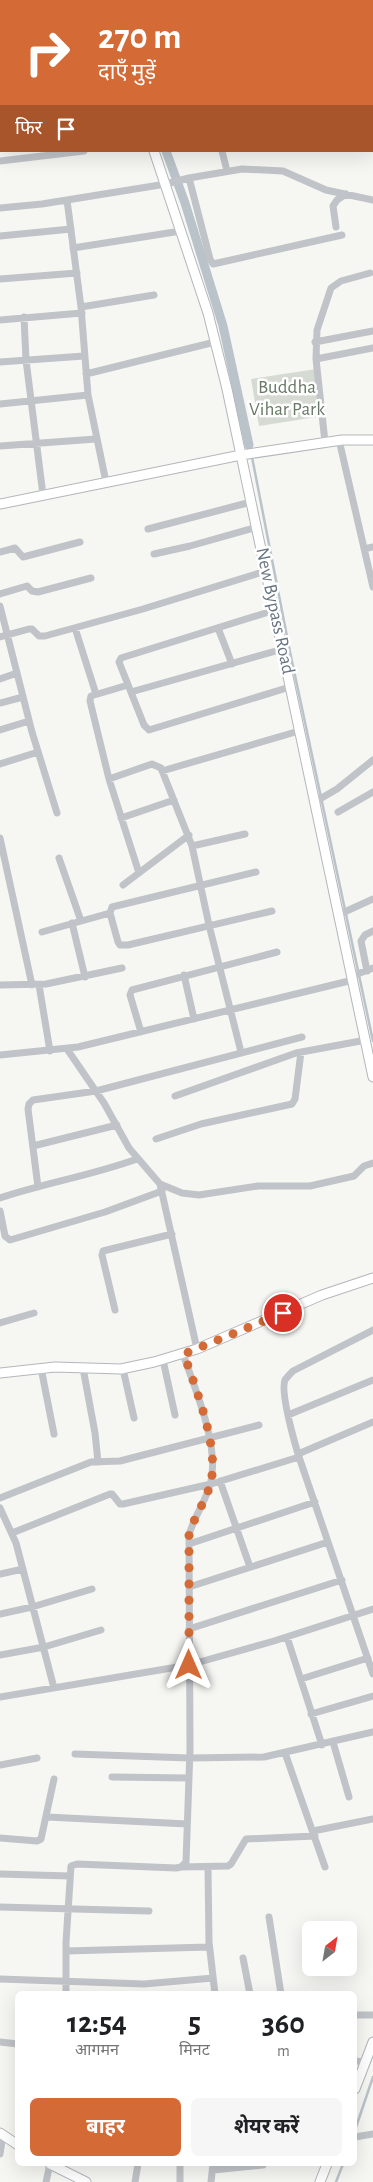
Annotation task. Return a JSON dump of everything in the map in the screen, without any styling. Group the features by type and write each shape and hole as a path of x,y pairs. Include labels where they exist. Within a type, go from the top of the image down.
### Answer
{"main road":[{"name":"New Bypass Road","path":"155,152 173,182 181,231 215,342 275,610 299,731 361,974 366,1040 373,1077"},
{"path":"0,504 241,455 339,440 373,440"},
{"path":"0,1373 41,1368 123,1368 163,1360 197,1349 322,1295 373,1278"},
{"path":"357,2084 373,2042"},
{"path":"1,2134 15,2143"},
{"path":"53,2166 72,2178 86,2182"},
{"path":"320,2182 326,2166"}],"street":[{"path":"0,161 76,152"},
{"path":"222,152 227,171"},
{"path":"0,208 67,200 247,169 283,171 326,190 373,200"},
{"path":"189,178 210,259 213,264 342,234"},
{"path":"336,227 332,206 346,194"},
{"path":"67,200 82,310 88,395 106,482"},
{"path":"0,236 71,229"},
{"path":"73,248 181,231"},
{"path":"0,279 77,273"},
{"path":"325,442 315,342 319,322 331,288 341,281 370,273"},
{"path":"0,320 82,310 154,295"},
{"path":"24,317 26,360 43,495"},
{"path":"315,342 373,331"},
{"path":"86,374 215,342"},
{"path":"316,359 373,348"},
{"path":"0,362 84,356"},
{"path":"0,404 88,395"},
{"path":"0,446 96,439"},
{"path":"339,440 373,587"},
{"path":"148,529 251,502"},
{"path":"154,554 257,527"},
{"path":"0,552 15,548 23,557 80,542"},
{"path":"364,549 373,547"},
{"path":"3,636 32,629 42,637 143,609 266,571"},
{"path":"0,594 27,586 32,591 38,592 91,578"},
{"path":"0,606 3,636 17,673 38,752 58,813"},
{"path":"275,610 120,658 119,662 144,725 149,730 290,688"},
{"path":"75,628 96,694"},
{"path":"218,628 232,664"},
{"path":"139,873 109,779 90,701 91,696 130,689 232,664 283,649"},
{"path":"0,679 17,673"},
{"path":"0,703 23,697"},
{"path":"0,730 29,721"},
{"path":"162,771 299,731"},
{"path":"0,764 38,752"},
{"path":"317,801 373,760"},
{"path":"109,779 152,764 158,765 162,771 192,846 202,885 209,925 242,1052"},
{"path":"338,812 373,792"},
{"path":"121,818 174,800"},
{"path":"192,846 245,834"},
{"path":"123,885 188,835"},
{"path":"0,838 1,851 36,985 50,1051"},
{"path":"59,858 82,921"},
{"path":"256,872 114,906 110,909 110,913 118,942 123,946 272,912"},
{"path":"344,913 373,899"},
{"path":"42,932 110,913"},
{"path":"72,923 85,977"},
{"path":"0,1056 67,1049 231,1010 361,974 362,941 365,935 373,931"},
{"path":"140,1032 130,992 135,989 278,952"},
{"path":"0,985 36,985 85,977 122,968"},
{"path":"184,975 194,1019"},
{"path":"38,1186 28,1109 30,1102 36,1099 96,1091 302,1037"},
{"path":"175,1096 301,1052 366,1040"},
{"path":"67,1049 117,1124 129,1148 161,1188 197,1349"},
{"path":"156,1139 201,1124 292,1104 295,1099 301,1052"},
{"path":"33,1146 117,1124"},
{"path":"0,1198 38,1186 97,1173 138,1159"},
{"path":"0,1211 5,1236 10,1240 105,1212 161,1188 199,1195 265,1186 310,1186 354,1176 364,1166 373,1163"},
{"path":"115,1310 102,1255 103,1251 172,1234"},
{"path":"0,1323 34,1313"},
{"path":"373,1330 293,1372 285,1380 284,1390 288,1415 299,1456 373,1674"},
{"path":"181,1867 186,1862 189,1778 189,1544 192,1524 211,1484 212,1466 209,1438 202,1407 184,1354"},
{"path":"163,1360 175,1415"},
{"path":"41,1368 54,1434"},
{"path":"83,1368 95,1433 98,1462"},
{"path":"123,1368 134,1418"},
{"path":"288,1415 373,1380"},
{"path":"0,1530 11,1530 110,1494 120,1504 123,1504 211,1484 299,1456 373,1422"},
{"path":"0,1498 90,1462 120,1460 258,1425"},
{"path":"220,1481 250,1567"},
{"path":"189,1544 315,1502"},
{"path":"0,1508 11,1530 24,1569 32,1607 54,1688"},
{"path":"189,1587 328,1542"},
{"path":"0,1574 24,1569"},
{"path":"189,1629 342,1580"},
{"path":"0,1614 92,1590"},
{"path":"0,1698 189,1665 287,1637 373,1609"},
{"path":"0,1655 44,1647 101,1630"},
{"path":"287,1637 322,1745"},
{"path":"301,1679 368,1658"},
{"path":"311,1714 373,1696"},
{"path":"74,1754 256,1758 322,1745 373,1732"},
{"path":"333,1742 348,1797"},
{"path":"285,1753 325,1867"},
{"path":"0,1765 36,1758"},
{"path":"112,1777 189,1778"},
{"path":"0,1838 40,1840 44,1832 54,1779"},
{"path":"47,1817 187,1824"},
{"path":"66,1991 66,1951 71,1866 77,1864 224,1867 232,1864 246,1839 314,1833 373,1819"},
{"path":"208,1867 209,1946 215,1991"},
{"path":"0,1874 70,1876"},
{"path":"0,1907 149,1911"},
{"path":"269,1917 281,1991"},
{"path":"66,1951 209,1946"},
{"path":"243,1958 249,1991"},
{"path":"0,1979 144,1984 213,1978"},
{"path":"357,2015 373,2015"},
{"path":"0,2042 15,2044"},
{"path":"357,2061 365,2062"},
{"path":"0,2154 1,2134"},
{"path":"357,2137 373,2134"},
{"path":"46,2182 50,2166"},
{"path":"135,2182 138,2166"},
{"path":"180,2166 180,2182"},
{"path":"210,2182 213,2167 238,2166"}],"green space":[{"name":"Buddha Vihar Park","path":"316,369 323,416 259,426 251,379"}],"waterway":[{"path":"166,152 185,203 223,326 249,445"},
{"path":"252,457 290,652 373,1041"},
{"path":"357,2124 373,2077"},
{"path":"336,2182 342,2166"}],"route":[{"path":"189,1665 189,1535 192,1524 211,1484 212,1466 207,1424 184,1354 283,1313"}]}
